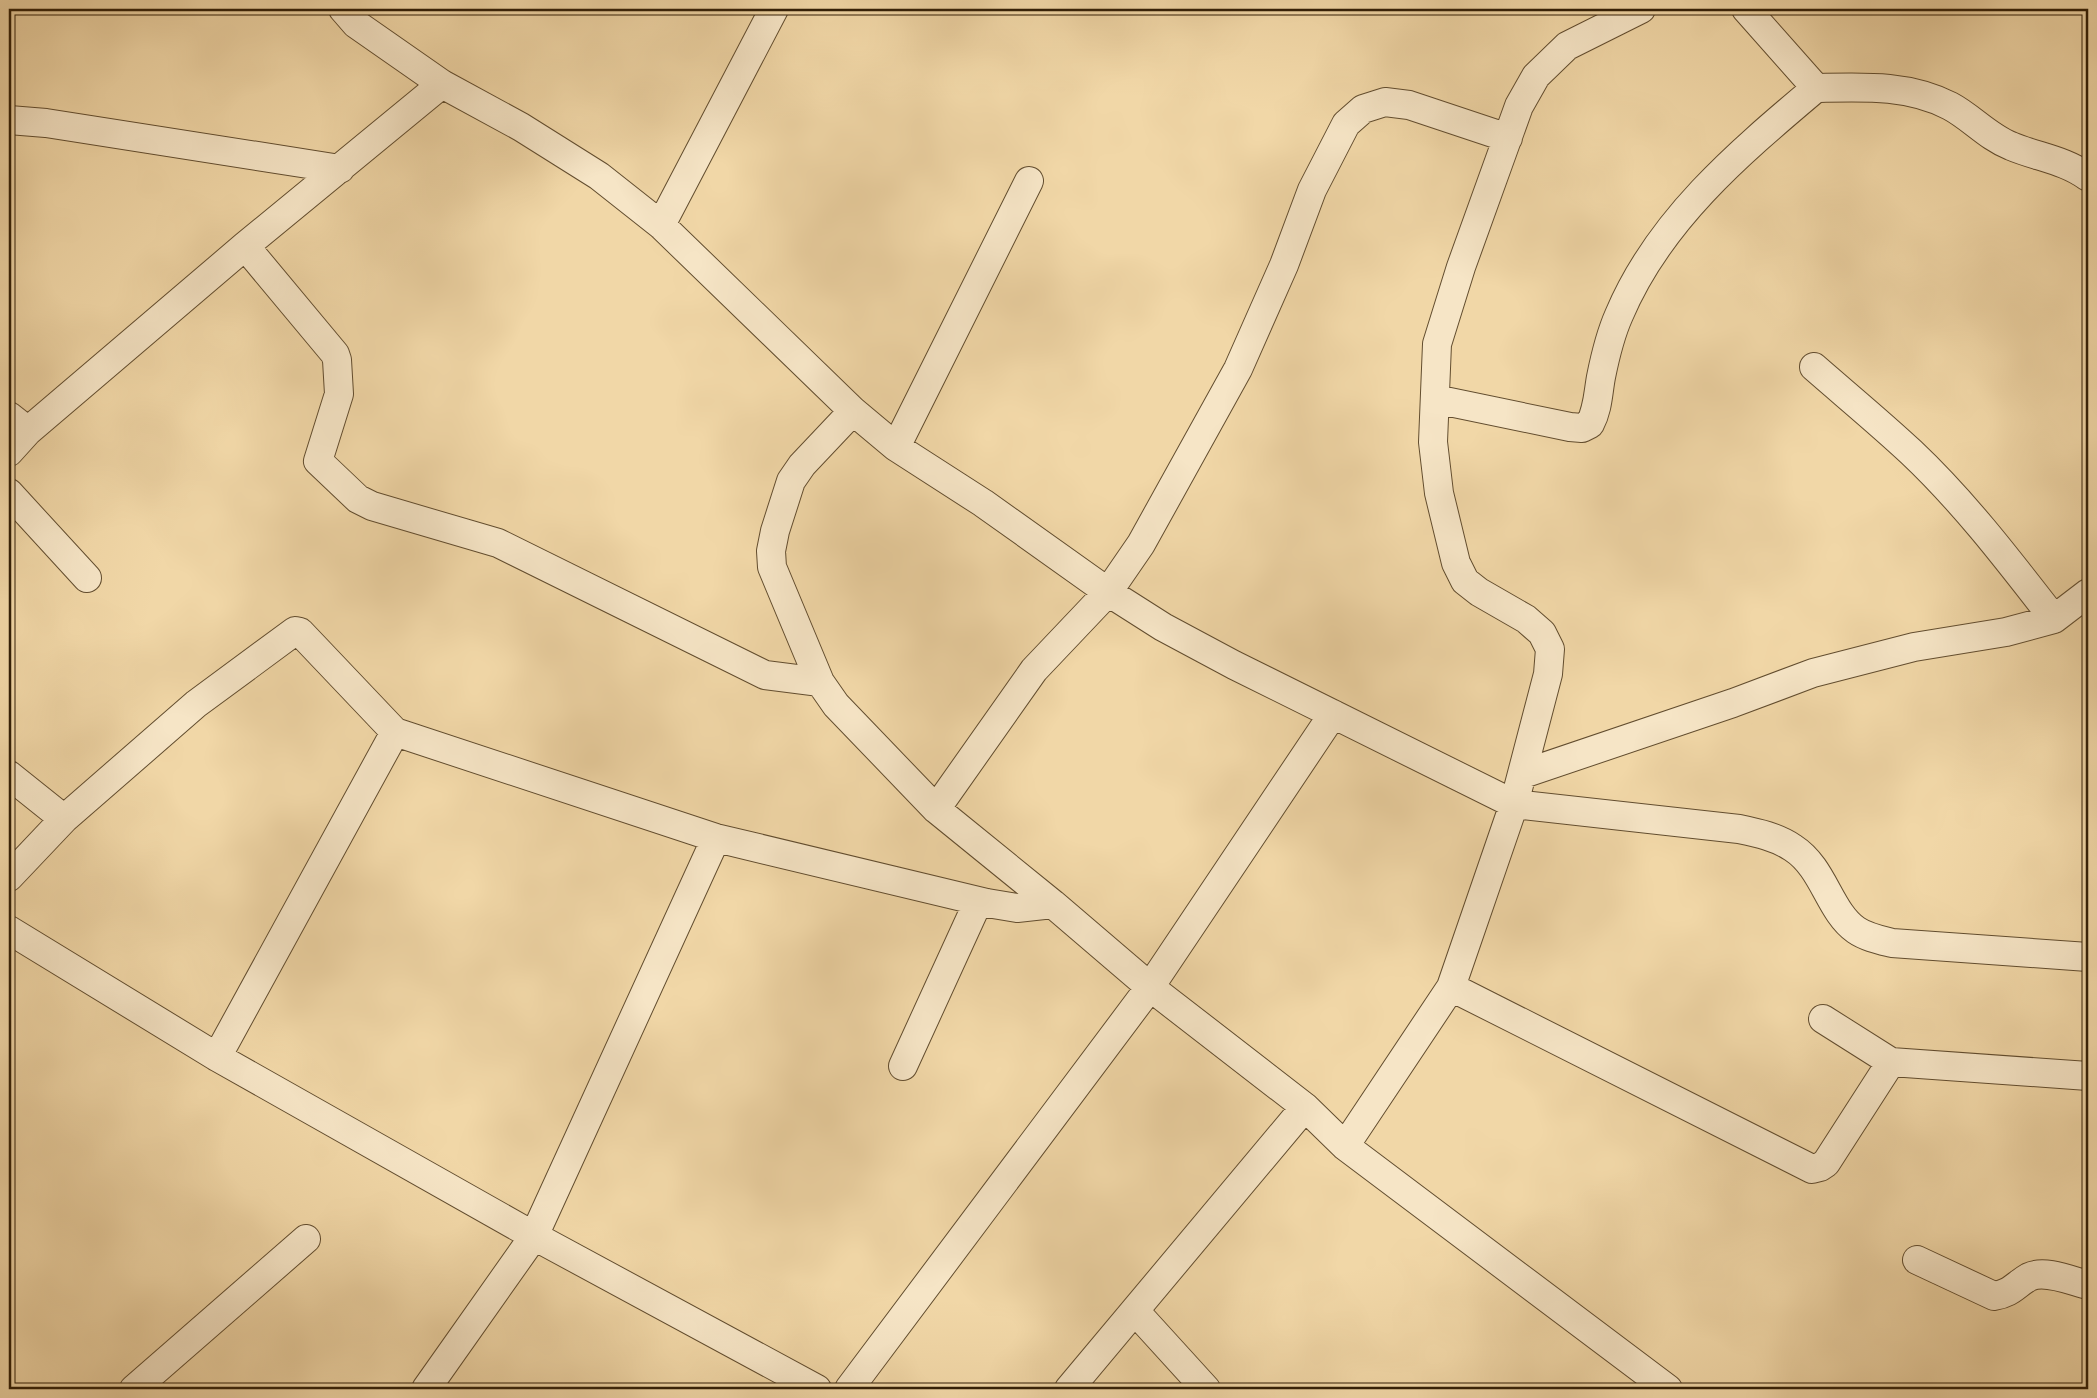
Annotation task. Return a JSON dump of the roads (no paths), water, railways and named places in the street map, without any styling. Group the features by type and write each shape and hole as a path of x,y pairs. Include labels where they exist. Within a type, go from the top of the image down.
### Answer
{"street":[{"path":"343,9 356,24 442,84 521,127 583,166 661,225 853,411 896,447 1045,545 1108,592 1163,627 1234,665 1514,804 1739,829 1772,836 1794,848 1816,869 1840,911 1855,930 1873,938 1892,942 2088,957"},
{"path":"661,225 774,9"},
{"path":"1746,9 1816,88"},
{"path":"1344,1146 1452,987 1514,804 1548,674 1550,649 1542,633 1526,619 1479,592 1466,580 1456,563 1439,493 1433,442 1437,344 1461,267 1519,106 1536,76 1567,46 1624,12"},
{"path":"9,452 19,424 245,246 442,84"},
{"path":"1436,399 1570,427 1582,428 1590,424 1595,414 1601,375 1618,316 1646,263 1689,205 1744,149 1816,88 1879,87 1921,94 1951,106 1977,126 2010,146 2075,168 2088,177"},
{"path":"936,809 1034,670 1108,592 1141,544 1238,370 1284,265 1312,190 1346,124 1363,109 1385,102 1409,105 1508,138"},
{"path":"9,120 46,123 340,169"},
{"path":"896,447 1029,181"},
{"path":"245,246 335,354 339,394 318,461 358,499 372,506 498,543 765,676 820,682"},
{"path":"1814,367 1912,452 1959,502 2010,562 2054,619"},
{"path":"853,411 802,465 791,481 775,531 771,552 772,567 820,682 836,705 936,809 1053,904 1150,987 1305,1107 1344,1146 1668,1389"},
{"path":"9,493 87,578"},
{"path":"1523,774 1733,704 1813,673 1914,647 2006,632 2054,619 2088,593"},
{"path":"9,877 64,820 196,704 291,632 300,632 395,732 716,838 978,902 1016,908 1053,904"},
{"path":"849,1389 1150,987 1333,714"},
{"path":"217,1057 395,732"},
{"path":"9,775 64,820"},
{"path":"426,1389 534,1236 716,838"},
{"path":"903,1066 978,902"},
{"path":"9,930 217,1057 534,1236 817,1389"},
{"path":"1452,987 1812,1169 1820,1167 1826,1162 1891,1062"},
{"path":"1823,1020 1891,1062 2088,1076"},
{"path":"1069,1389 1305,1107"},
{"path":"134,1389 306,1239"},
{"path":"1917,1260 1994,1296 2007,1294 2030,1277 2042,1274 2088,1284"},
{"path":"1135,1311 1206,1389"}]}
